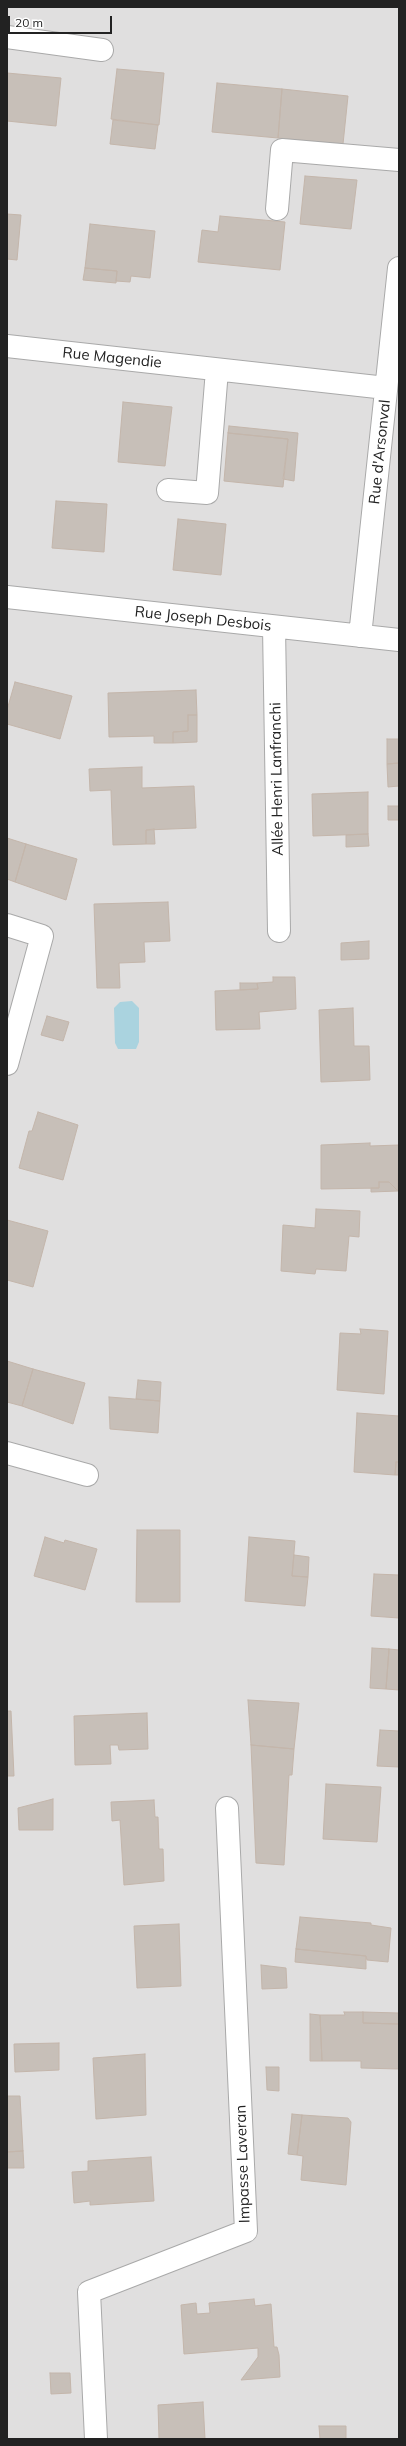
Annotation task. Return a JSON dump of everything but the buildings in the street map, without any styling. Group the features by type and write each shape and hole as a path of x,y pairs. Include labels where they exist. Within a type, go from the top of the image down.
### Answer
{"street":[{"path":"7,37 102,50"},
{"path":"277,209 282,150 399,160"},
{"name":"Rue d'Arsonval","path":"360,636 399,268"},
{"name":"Rue Magendie","path":"7,346 386,388"},
{"path":"168,490 207,493 217,370"},
{"name":"Rue Joseph Desbois","path":"7,597 399,640"},
{"name":"Allée Henri Lanfranchi","path":"274,626 279,931"},
{"path":"7,925 42,936 7,1064"},
{"path":"7,1453 87,1474"},
{"name":"Impasse Laveran","path":"96,2439 89,2292 246,2231 227,1808"}],"shaded area":[{"path":"7,7 399,7 399,2439 7,2439"}],"water":[{"path":"132,1001 139,1008 139,1042 136,1049 118,1049 115,1043 114,1008 120,1002"}]}
